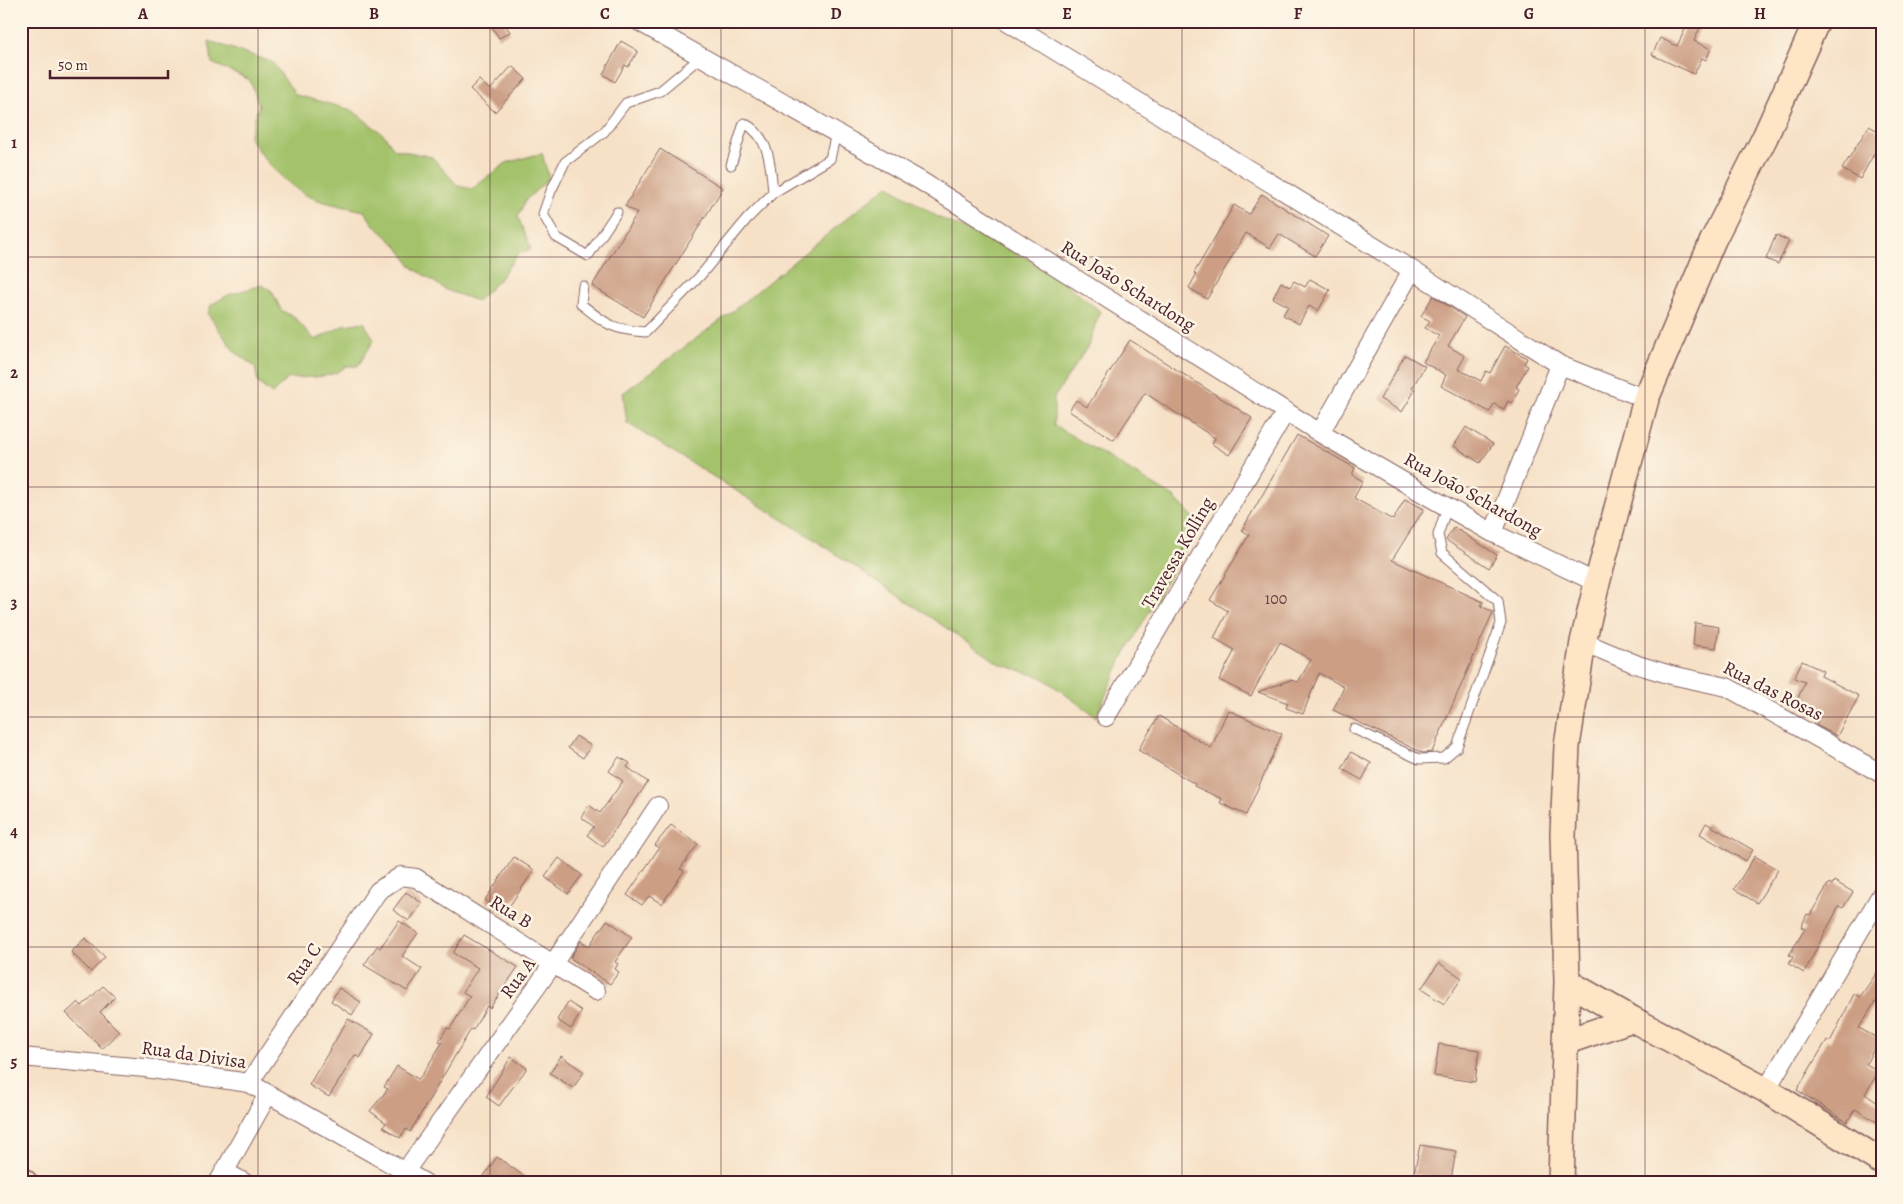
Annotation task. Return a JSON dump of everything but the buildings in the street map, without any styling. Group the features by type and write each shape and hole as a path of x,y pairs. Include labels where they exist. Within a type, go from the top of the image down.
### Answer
{"main road":[{"path":"1561,1183 1567,982 1563,834 1567,746 1583,642 1597,582 1646,399 1713,240 1765,137 1817,21"},
{"path":"1567,982 1632,1019 1766,1090 1882,1162"},
{"path":"1565,1042 1632,1019"},
{"path":"21,1180 25,1183"}],"street":[{"name":"Rua João Schardong","path":"638,21 920,181 1320,433 1493,533 1597,582"},
{"path":"1007,21 1412,270 1560,365 1646,399"},
{"path":"1320,433 1412,270"},
{"path":"1493,533 1560,365"},
{"name":"Travessa Kolling","path":"1106,716 1286,411"},
{"name":"Rua das Rosas","path":"1583,642 1638,665 1671,676 1704,680 1727,687 1882,774"},
{"name":"Rua A","path":"406,1170 553,964 658,806"},
{"name":"Rua B","path":"401,876 416,878 596,990"},
{"name":"Rua C","path":"249,1083 378,892 401,876"},
{"path":"1766,1090 1882,893"},
{"name":"Rua da Divisa","path":"21,1057 145,1068 249,1083 426,1183"},
{"path":"245,1183 221,1177 268,1094"}],"lane":[{"path":"616,212 588,256 556,237 543,214 551,191 566,162 604,132 626,103 660,90 701,57"},
{"path":"730,165 744,123 755,129 770,157 773,193"},
{"path":"583,286 581,304 598,318 620,330 646,332 693,283 746,219 773,193 830,159 836,134"},
{"path":"1354,729 1419,759 1444,758 1457,747 1501,623 1498,601 1442,553 1438,536 1447,507"}],"green space":[{"path":"209,41 272,62 296,95 352,110 384,135 394,149 432,157 458,186 472,189 506,163 542,153 549,178 525,201 518,217 531,249 518,254 498,281 477,301 446,290 412,267 397,246 373,224 364,211 310,197 299,191 271,166 249,137 259,105 250,80 212,63"},
{"path":"888,185 936,216 1043,266 1100,311 1088,346 1054,398 1054,425 1174,497 1199,523 1120,663 1096,717 1043,678 1000,664 809,536 627,423 623,393 729,314"},
{"path":"262,285 272,291 281,310 295,318 315,340 345,325 364,322 374,340 358,366 346,366 334,374 318,377 287,379 272,394 258,383 255,367 234,351 208,314 211,305 228,295"}]}
